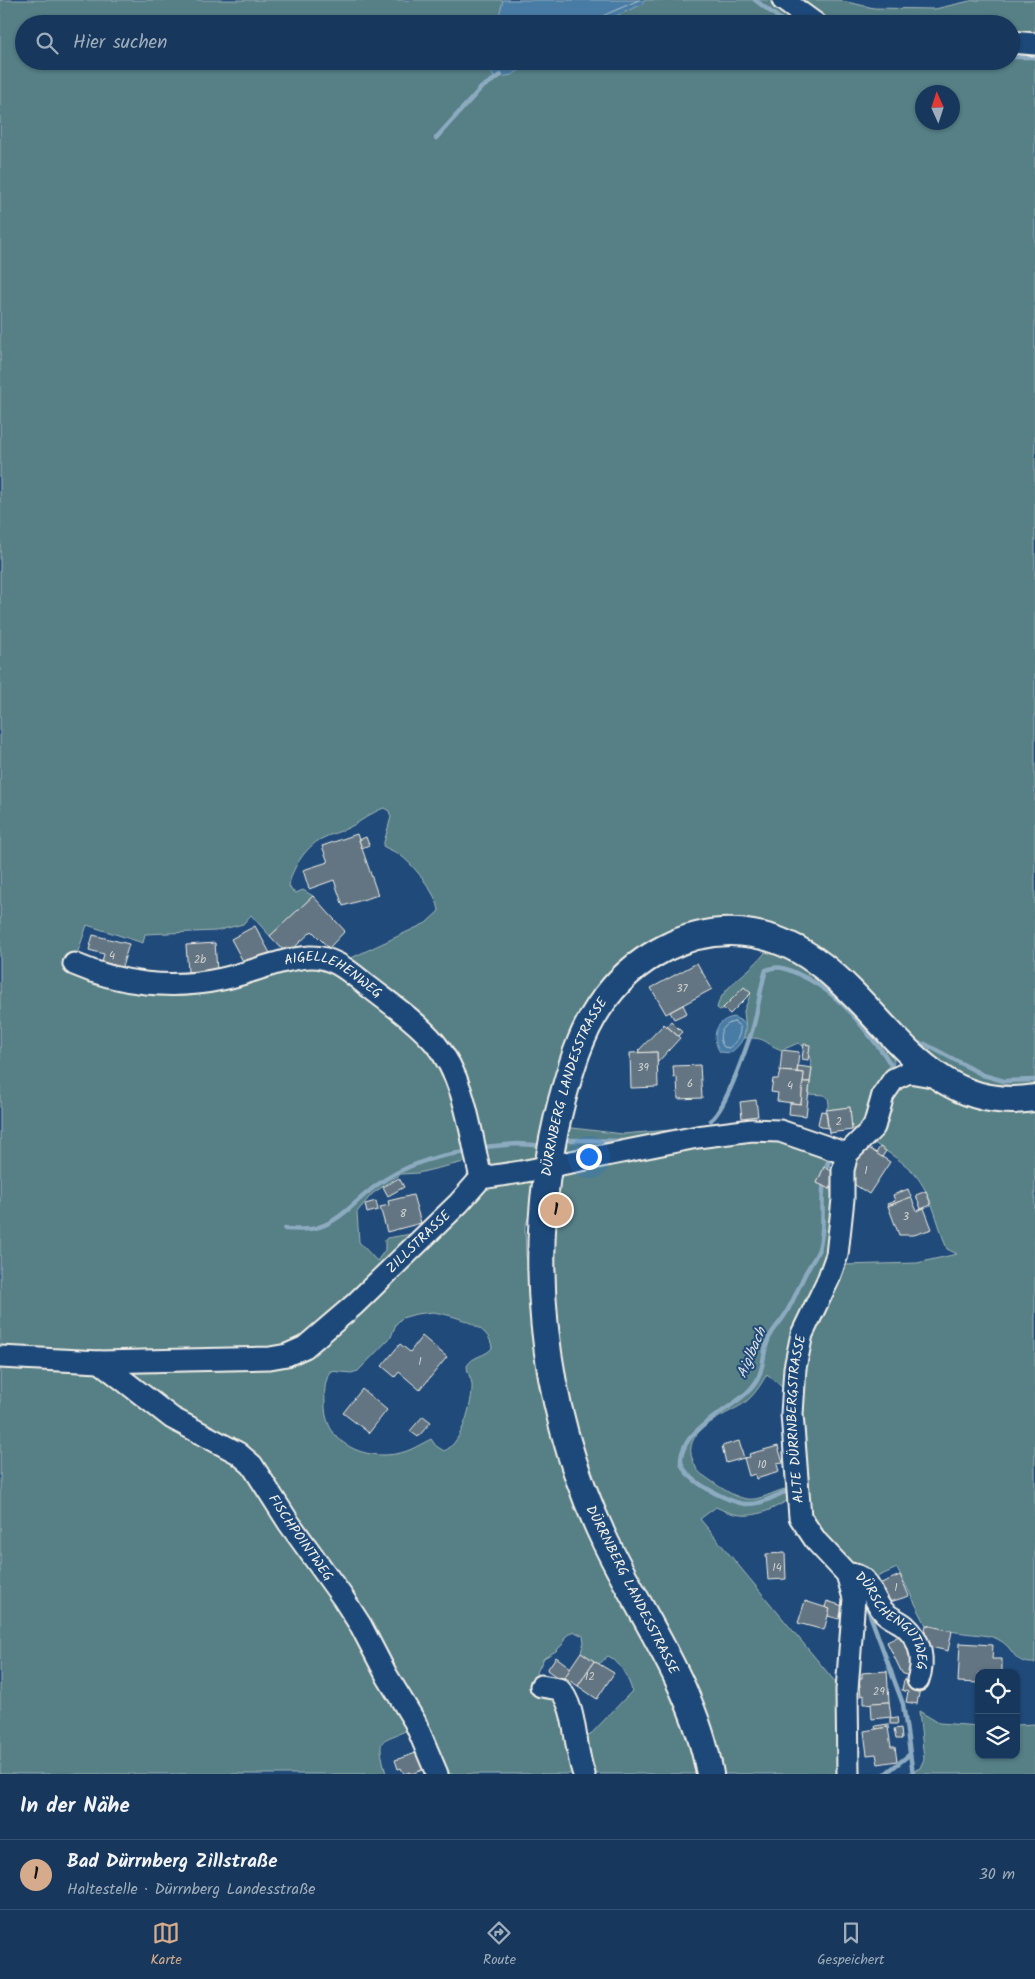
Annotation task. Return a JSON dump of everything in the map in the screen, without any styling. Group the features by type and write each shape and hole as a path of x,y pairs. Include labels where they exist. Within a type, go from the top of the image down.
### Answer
{"main road":[{"name":"DÜRRNBERG LANDESSTRASSE","path":"710,1774 689,1703 662,1644 608,1546 587,1502 560,1416 550,1371 542,1296 541,1248 548,1166 568,1077 590,1020 612,986 630,969 675,943 702,935 732,932 752,934 770,938 806,954 826,967 918,1061 960,1091 996,1101 1027,1100"}],"street":[{"path":"783,0 804,15"},
{"path":"1020,43 1035,44"},
{"name":"AIGELLEHENWEG","path":"74,964 112,978 178,984 222,979 287,960 309,957 331,960 414,1023 442,1053 451,1068 463,1100 481,1178"},
{"path":"900,1043 907,1062 902,1074"},
{"path":"481,1178 697,1137 752,1130 780,1131 842,1152 874,1127 883,1095 894,1079 902,1074 917,1072 938,1077"},
{"name":"ALTE DÜRRNBERGSTRASSE","path":"842,1152 843,1199 837,1255 828,1280 802,1334 795,1368 792,1414 800,1517 816,1541 847,1574 855,1603 847,1690 848,1774"},
{"name":"ZILLSTRASSE","path":"0,1357 100,1362 270,1358 296,1352 354,1305 459,1203 481,1178"},
{"name":"FISCHPOINTWEG","path":"100,1362 172,1418 231,1449 252,1465 262,1477 289,1523 356,1618 416,1722 437,1774"},
{"name":"DÜRSCHENGUTWEG","path":"847,1574 854,1574 864,1579 882,1610 909,1630 916,1640 923,1662 918,1680"},
{"path":"541,1686 559,1689 567,1700 579,1760 584,1774"}],"green space":[{"path":"0,0 640,0 641,5 645,0 838,0 874,8 935,9 974,0 1035,0 1035,1083 1020,1088 987,1088 956,1075 911,1040 860,980 816,949 759,926 616,969 525,1227 526,1256 534,1282 536,1323 703,1774 589,1774 577,1730 589,1736 632,1691 620,1666 612,1658 608,1656 599,1664 581,1652 584,1642 583,1636 573,1631 565,1637 563,1644 556,1651 544,1658 529,1688 531,1692 546,1693 561,1703 580,1774 442,1774 412,1728 383,1742 381,1752 386,1774 0,1774","holes":["384,808 389,811 391,817 383,846 403,857 416,871 434,896 439,911 426,923 347,960 464,1091 388,1006 323,962 108,980 73,966 87,925 143,943 145,934 216,931 243,924 251,915 270,936 313,896 303,890 296,893 289,886 296,866 310,847 321,839 347,829","470,1159 465,1186 417,1233 387,1238 385,1240 385,1250 377,1261 359,1242 357,1212 372,1194 401,1174 418,1173","433,1312 460,1319 478,1327 490,1340 492,1348 472,1360 467,1366 472,1384 471,1401 465,1422 456,1440 444,1451 436,1446 431,1439 410,1450 394,1454 380,1455 354,1449 334,1433 328,1422 325,1408 325,1389 330,1371 351,1373 358,1371 391,1337 396,1324 402,1318"]},
{"path":"766,951 801,961 893,1051 894,1063 860,1125 852,1130 850,1107 826,1110 829,1104 828,1098 824,1095 809,1094 812,1068 808,1049 798,1043 782,1050 757,1038 743,1038 746,1030 744,1011 751,993 744,987 723,1008 720,1010 717,1008 720,1000 731,985 754,965"},
{"path":"912,1082 953,1096 1035,1106 1035,1663 1028,1663 1019,1659 1006,1645 992,1637 954,1632 926,1625 897,1568 870,1580 848,1562 810,1525 783,1388 767,1374 747,1401 715,1419 698,1433 693,1441 691,1450 693,1461 696,1468 702,1474 730,1493 744,1499 763,1497 792,1488 790,1499 754,1515 726,1512 716,1507 700,1519 842,1690 843,1774 717,1774 643,1592 575,1446 549,1284 557,1215 559,1172 754,1134 830,1153 817,1183 830,1189 834,1201 843,1265 917,1263 957,1254 947,1249 933,1207 917,1177 905,1165 869,1139 898,1087"},
{"path":"564,1127 623,1134 671,1130 671,1137 573,1154 564,1151"},
{"path":"919,1711 939,1723 975,1726 975,1759 1020,1759 1020,1725 1035,1724 1035,1774 915,1774 914,1771 920,1768 924,1759"}],"water":[{"path":"503,0 645,0 641,5 618,15 499,15"},
{"path":"491,70 520,70 512,75 494,78"},
{"path":"734,1017 745,1023 744,1036 740,1044 730,1053 720,1052 715,1040 716,1030 723,1021"}],"building":[{"path":"357,834 378,895 343,906 334,880 309,889 303,870 328,862 322,846"},
{"path":"366,837 369,845 362,848 359,840"},
{"path":"313,896 345,931 329,948 312,931 287,954 270,936"},
{"path":"255,926 270,953 246,967 231,939"},
{"path":"93,935 129,944 122,967 102,962 104,954 89,950"},
{"path":"215,943 217,970 188,972 186,945"},
{"path":"697,963 712,989 666,1014 651,988"},
{"path":"744,987 751,993 730,1014 723,1008"},
{"path":"683,1005 687,1013 674,1019 670,1012"},
{"path":"671,1021 682,1032 678,1036 667,1026"},
{"path":"664,1024 680,1038 657,1063 657,1052 641,1053 638,1051"},
{"path":"804,1044 810,1045 808,1060 802,1059"},
{"path":"782,1050 799,1052 797,1072 780,1071"},
{"path":"657,1052 658,1087 631,1088 630,1053"},
{"path":"700,1065 702,1098 678,1099 677,1077 674,1078 673,1066"},
{"path":"798,1066 812,1068 810,1082 803,1082 804,1073 797,1072"},
{"path":"780,1071 804,1073 801,1104 777,1101 778,1093 771,1092 773,1079 778,1079"},
{"path":"803,1082 810,1082 806,1116 789,1114 790,1103 801,1104"},
{"path":"756,1100 758,1116 742,1118 740,1102"},
{"path":"850,1107 852,1130 829,1133 826,1110"},
{"path":"821,1111 826,1112 828,1128 821,1127 818,1124"},
{"path":"864,1145 890,1162 869,1194 843,1177"},
{"path":"880,1147 886,1151 882,1157 876,1153"},
{"path":"824,1167 838,1174 830,1189 817,1183"},
{"path":"399,1178 404,1187 388,1196 383,1187"},
{"path":"908,1189 911,1197 888,1206 887,1204 895,1201 893,1195"},
{"path":"926,1191 931,1205 921,1209 916,1195"},
{"path":"413,1195 421,1223 387,1232 380,1207 389,1205 388,1201"},
{"path":"911,1197 917,1211 924,1208 932,1229 914,1235 899,1235 888,1206"},
{"path":"376,1201 378,1210 367,1213 365,1204"},
{"path":"422,1336 447,1357 420,1390 399,1372 395,1377 382,1366 400,1344 410,1352"},
{"path":"362,1389 387,1410 369,1433 343,1413"},
{"path":"423,1416 431,1422 418,1437 410,1431"},
{"path":"739,1441 744,1458 726,1463 722,1446"},
{"path":"778,1446 783,1463 777,1464 779,1472 756,1479 755,1474 749,1476 744,1458 750,1457 749,1454"},
{"path":"785,1553 786,1579 768,1580 766,1554"},
{"path":"900,1575 909,1596 887,1603 879,1584"},
{"path":"805,1601 830,1609 824,1630 798,1623"},
{"path":"827,1601 843,1606 839,1619 828,1616 830,1609 825,1607"},
{"path":"926,1625 952,1631 948,1651 922,1645"},
{"path":"907,1632 914,1674 910,1677 902,1673 887,1642"},
{"path":"960,1643 993,1645 992,1659 1002,1659 1002,1669 975,1669 975,1683 958,1682"},
{"path":"581,1652 594,1661 578,1686 564,1677"},
{"path":"556,1657 571,1668 562,1681 547,1670"},
{"path":"594,1661 614,1673 597,1699 578,1686"},
{"path":"887,1671 889,1702 864,1704 864,1695 861,1696 859,1678 862,1678 862,1673"},
{"path":"904,1680 921,1683 917,1704 906,1702 908,1692 902,1690"},
{"path":"889,1702 891,1717 872,1719 871,1703"},
{"path":"897,1717 898,1724 890,1724 890,1718"},
{"path":"888,1724 888,1727 876,1729 875,1726"},
{"path":"888,1727 891,1747 895,1747 897,1761 878,1764 876,1754 867,1755 864,1731"},
{"path":"901,1728 902,1739 896,1739 894,1729"},
{"path":"422,1751 428,1768 411,1774 410,1772 404,1774 401,1768 398,1769 395,1760"}],"waterway":[{"path":"755,0 775,15"},
{"path":"1020,57 1035,57"},
{"path":"436,138 481,88 501,75"},
{"path":"711,1120 723,1104 739,1067 753,1027 766,970 770,968 781,968 796,973 811,980 835,997 846,1007 884,1054 891,1065 888,1074"},
{"path":"919,1044 925,1044 983,1075 1004,1081 1035,1080"},
{"path":"570,1140 624,1141"},
{"path":"484,1147 517,1144 535,1145"},
{"path":"285,1229 302,1230 319,1227 343,1214 370,1190 398,1172 420,1162 467,1152"},
{"name":"Aiglbach","path":"826,1173 828,1163 834,1156"},
{"name":"Aiglbach","path":"791,1495 785,1492 757,1503 738,1503 717,1494 696,1481 688,1474 681,1459 684,1447 692,1436 702,1426 748,1392 759,1377 769,1338 789,1308 819,1249 822,1232 824,1181"},
{"name":"Aiglbach","path":"865,1601 903,1704 913,1774"},
{"path":"885,1774 909,1755"}],"place":[{"name":"Bad Dürrnberg Zillstraße","path":"556,1210"}]}
